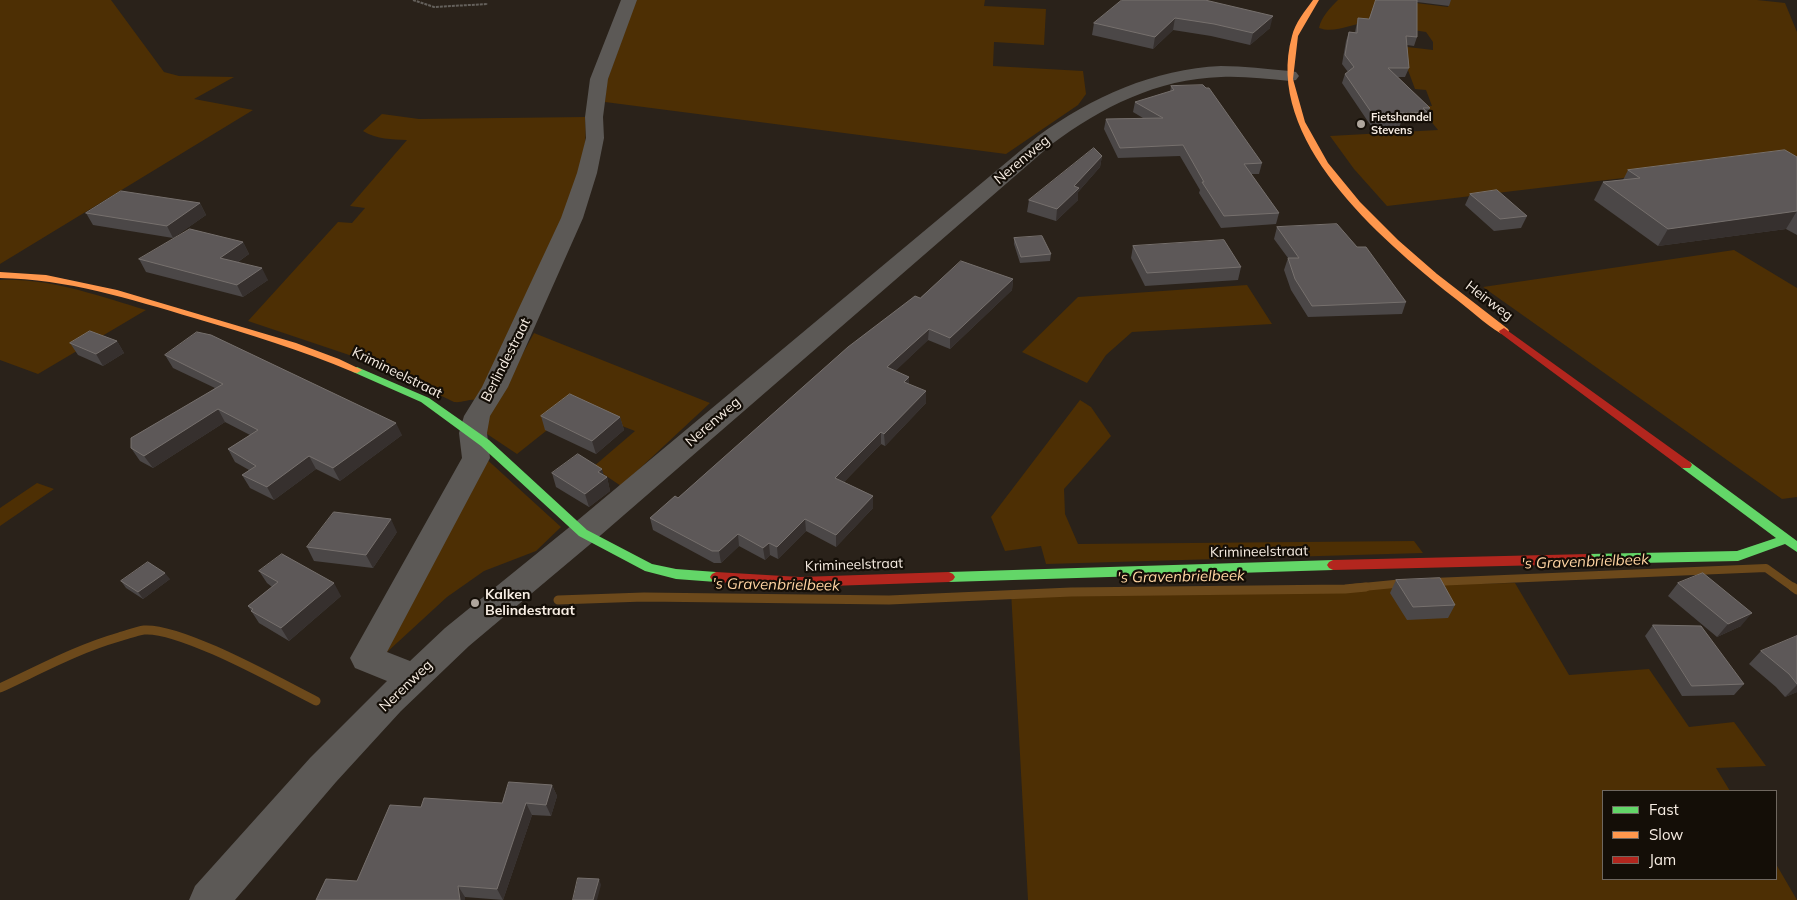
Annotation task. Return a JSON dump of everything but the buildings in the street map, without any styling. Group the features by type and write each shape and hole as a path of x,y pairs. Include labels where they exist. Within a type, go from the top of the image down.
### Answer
{"street":[{"name":"Berlindestraat","path":"414,677 367,658 476,458 473,433 476,416 496,387 572,218 587,173 595,138 594,118 599,78 629,0"},
{"name":"Heirweg","path":"1316,0 1297,27 1291,45 1290,76 1295,103 1302,123 1315,150 1335,178 1388,235 1457,295 1797,547"},
{"name":"Nerenweg","path":"209,900 323,770 414,677 457,637 583,533 1045,140 1078,116 1113,98 1152,84 1194,74 1215,72 1290,76"},
{"name":"Krimineelstraat","path":"0,275 28,274 76,282 238,328 335,360 425,400 473,433 583,533 649,568 676,574 800,582 1227,567 1738,556 1786,539"}],"path":[{"path":"413,0 434,7 488,4"}],"shaded area":[{"path":"0,0 111,0 164,72 179,76 234,77 194,99 253,110 0,264"},
{"path":"636,0 985,0 984,6 1046,9 1044,45 994,42 993,66 1083,71 1086,94 1078,105 1006,154 605,102 607,81"},
{"path":"1338,0 1392,0 1448,7 1450,0 1757,0 1785,3 1797,32 1797,172 1775,160 1387,206 1354,169 1330,136 1438,130 1418,105 1432,106 1426,90 1415,89 1399,46 1433,50 1433,42 1426,32 1368,23 1331,30 1319,28 1324,16"},
{"path":"382,114 419,119 585,117 583,161 578,183 562,225 479,400 454,402 376,364 248,321 338,222 352,223 365,208 350,206 407,140 379,138 363,131"},
{"path":"1734,250 1797,288 1797,497 1782,499 1483,287"},
{"path":"0,280 19,280 56,285 146,310 38,374 0,360"},
{"path":"1247,285 1272,324 1132,332 1106,355 1087,383 1022,352 1078,297"},
{"path":"534,333 710,403 621,486 593,467 635,431 575,408 517,454 481,430"},
{"path":"1080,400 1091,407 1111,436 1064,489 1065,514 1078,544 1414,541 1423,553 1046,564 1041,546 1005,551 991,517"},
{"path":"482,455 561,527 536,551 484,571 447,597 386,653"},
{"path":"37,483 54,489 0,526 0,508"},
{"path":"1515,583 1569,675 1649,669 1689,727 1734,722 1766,766 1716,768 1729,790 1602,790 1602,880 1777,880 1777,866 1797,900 1028,900 1011,591"}],"waterway":[{"name":"'s Gravenbrielbeek","path":"1433,582 1766,568 1794,588"},
{"name":"'s Gravenbrielbeek","path":"1353,588 1404,583"},
{"name":"'s Gravenbrielbeek","path":"558,600 644,597 889,600 1071,592 1345,589 1366,587"},
{"name":"'s Gravenbrielbeek","path":"1793,587 1797,590"},
{"name":"'s Gravenbrielbeek","path":"0,688 58,660 103,642 144,630 161,631 205,646 316,701"}],"traffic: fast":[{"path":"357,370 425,400 485,443 583,533 649,568 676,574 716,577"},
{"path":"1686,465 1797,547"},
{"path":"1589,559 1738,556 1786,539"},
{"path":"949,577 1333,565"}],"traffic: slow":[{"path":"1316,0 1304,17 1295,36 1290,79 1301,122 1324,164 1357,204 1394,242 1504,331"},
{"path":"0,275 46,277 92,286 270,338 357,370"}],"traffic: jam":[{"path":"1504,331 1686,465"},
{"path":"1333,565 1589,559"},
{"path":"716,577 800,582 949,577"}],"place":[{"name":"Fietshandel Stevens","path":"1361,124"},
{"name":"Kalken Belindestraat","path":"475,603"}]}
